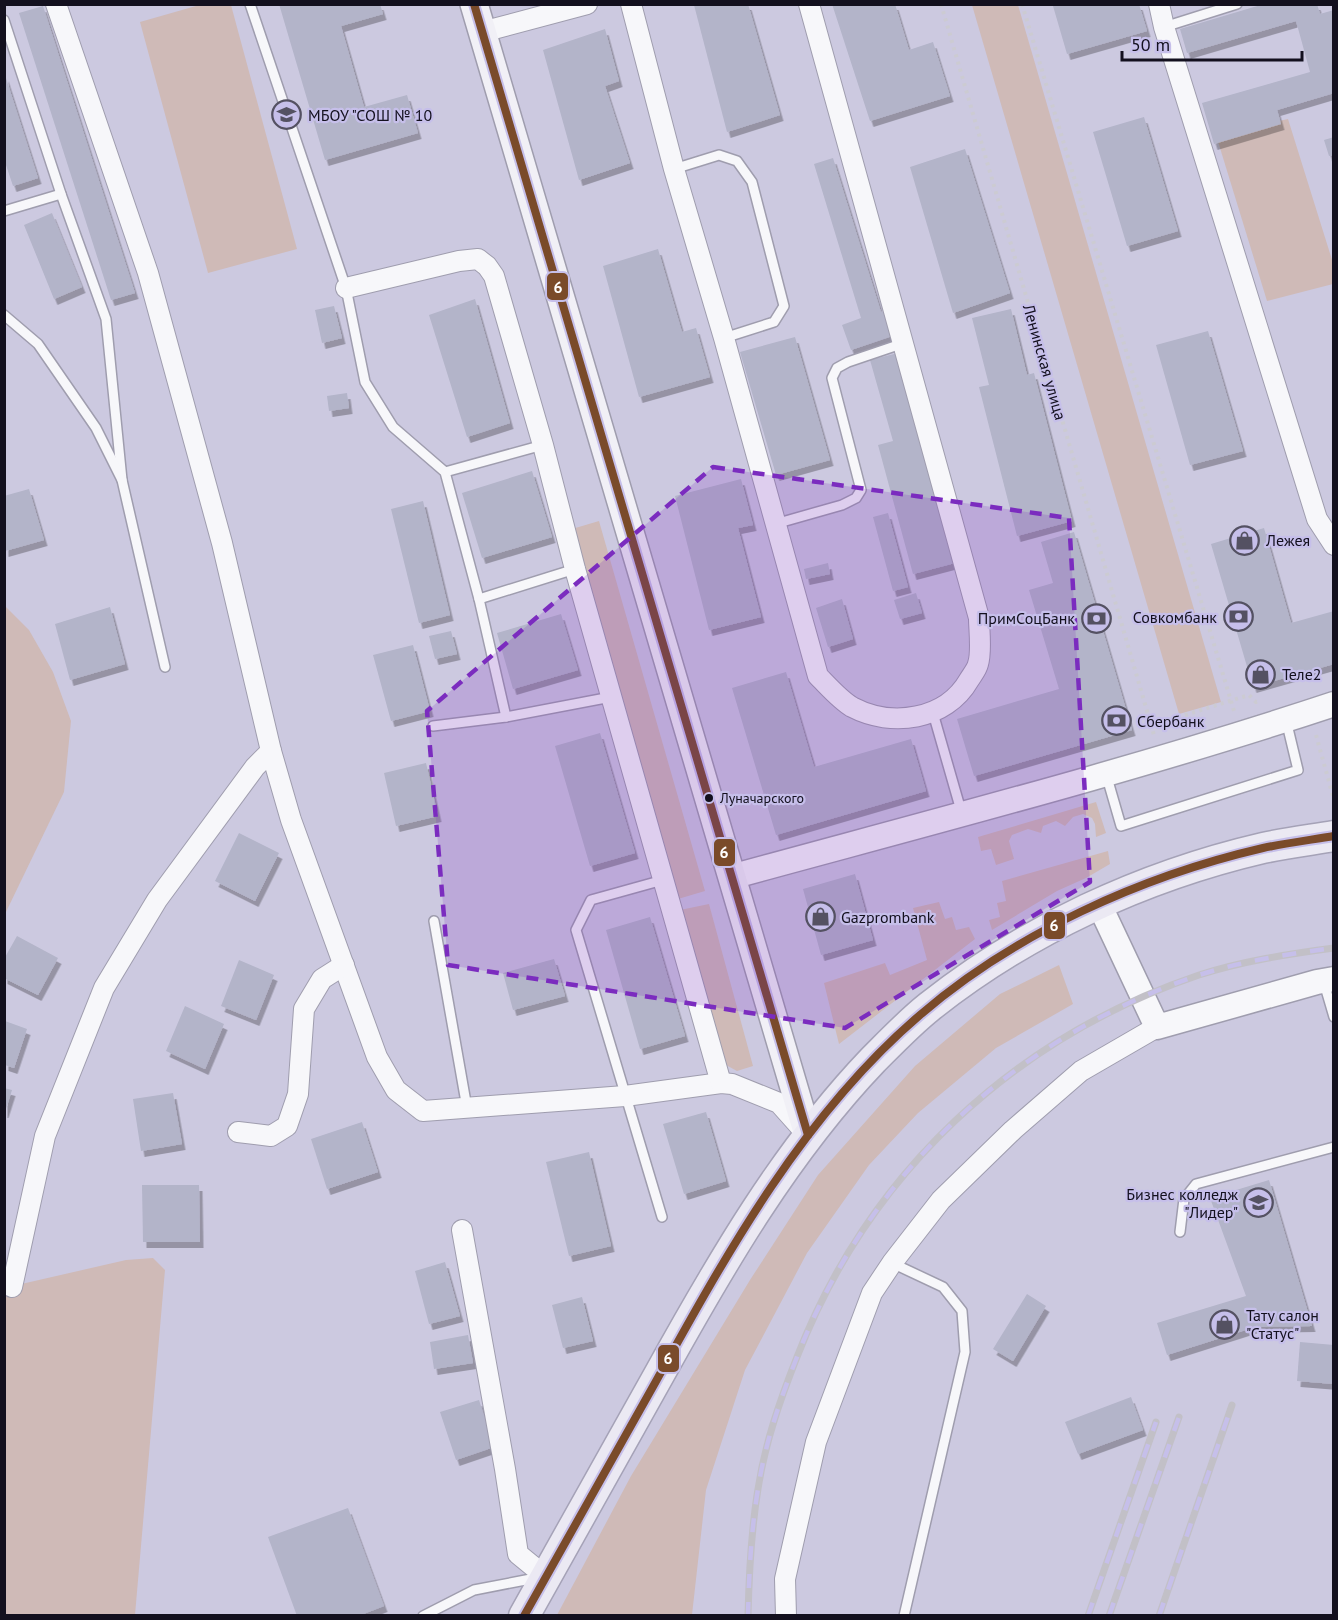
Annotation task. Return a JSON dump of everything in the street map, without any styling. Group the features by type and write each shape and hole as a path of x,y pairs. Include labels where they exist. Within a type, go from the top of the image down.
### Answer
{"main road":[{"path":"474,4 808,1135"},
{"path":"524,1616 705,1293 808,1135 853,1081 927,1008 1009,951 1053,926 1146,884 1264,848 1334,836"}],"street":[{"path":"56,4 148,273 222,543 270,751 291,820 377,1057 396,1090 423,1111 625,1096 721,1083 732,1084 779,1103 808,1135"},
{"path":"482,32 587,4"},
{"path":"631,4 674,170 724,338 818,676 851,706 870,713 900,719 917,718 933,713 961,694 978,663 979,618 809,4"},
{"path":"1159,4 1164,27 1317,519 1334,545"},
{"path":"346,288 459,261 477,259 487,266 494,276 721,1083"},
{"path":"730,877 1106,774 1241,735 1334,704"},
{"path":"12,1287 45,1136 104,988 156,900 255,767 270,751"},
{"path":"1099,904 1157,1028"},
{"path":"238,1132 271,1136 287,1126 298,1094 304,1009 322,979 344,965"},
{"path":"786,1616 785,1579 816,1442 872,1293 892,1263 941,1200 1013,1130 1080,1071 1157,1028 1329,980"},
{"path":"462,1230 518,1554 546,1576"}],"lane":[{"path":"250,4 346,288 365,382 393,427 445,472 479,599 506,717"},
{"path":"1164,27 1237,4"},
{"path":"4,20 105,319 122,480 165,667"},
{"path":"674,170 719,155 737,161 752,182 784,306 774,322 724,338"},
{"path":"4,211 61,194"},
{"path":"4,315 38,344 96,428 122,480"},
{"path":"775,524 842,505 856,498 861,490 832,378 837,368 848,362 904,343"},
{"path":"445,472 543,444"},
{"path":"479,599 575,569"},
{"path":"433,726 506,717 611,697"},
{"path":"933,713 962,814"},
{"path":"1106,774 1121,826 1298,770 1286,720"},
{"path":"662,1217 576,930 591,900 664,880"},
{"path":"434,921 467,1108"},
{"path":"1329,980 1334,1017"},
{"path":"1180,1232 1184,1199 1196,1184 1334,1147"},
{"path":"892,1263 943,1287 962,1311 965,1352 904,1616"},
{"path":"423,1616 474,1590 546,1576"}],"path":[{"name":"Ленинская улица","path":"941,4 1149,720 1156,724 1249,695 1256,702 1265,699"},
{"path":"1022,4 1112,311 1229,695"},
{"path":"1310,712 1334,800"}],"highlighted area":[{"path":"713,467 1069,518 1090,882 845,1028 448,965 427,711"}],"shaded area":[{"path":"203,4 231,5 297,249 208,273 140,22"},
{"path":"972,5 1018,5 1221,702 1179,714"},
{"path":"1288,119 1333,263 1333,284 1267,301 1216,135"},
{"path":"599,521 705,891 678,899 572,529"},
{"path":"5,606 29,630 53,672 71,721 64,792 5,914"},
{"path":"1096,802 1106,833 1096,837 1092,818 1083,814 1073,817 1065,826 1056,821 1043,826 1041,833 1028,829 1012,835 1009,841 1014,859 996,865 991,849 981,851 978,837"},
{"path":"1108,851 1110,864 1057,891 992,930 989,920 1000,917 997,903 1006,901 1002,881"},
{"path":"939,902 945,919 952,917 956,930 969,927 975,939 839,1044 824,983 885,963 890,975 927,960 913,908"},
{"path":"709,904 753,1066 737,1071 726,1065 722,1058 680,910"},
{"path":"1059,965 1073,1004 996,1048 918,1113 869,1165 807,1253 745,1370 706,1490 692,1615 557,1615 631,1476 750,1280 818,1175 915,1066 1000,994"},
{"path":"153,1258 165,1270 135,1615 5,1615 4,1288 126,1260"}],"building":[{"path":"279,4 380,4 383,14 341,26 364,107 407,95 418,133 325,160"},
{"path":"748,4 780,115 727,132 694,5"},
{"path":"832,4 895,4 909,50 933,42 950,96 870,121"},
{"path":"1060,4 1139,4 1147,31 1067,54 1053,6"},
{"path":"1264,4 1317,4 1320,14 1334,10 1334,93 1277,110 1281,124 1214,144 1202,103 1310,72 1296,21 1187,53 1180,29"},
{"path":"43,6 135,293 111,300 19,13"},
{"path":"605,29 619,81 605,86 630,163 579,180 543,50"},
{"path":"5,75 38,178 13,186 4,159"},
{"path":"1144,117 1178,231 1127,246 1093,132"},
{"path":"1334,137 1334,155 1329,156 1324,140"},
{"path":"965,149 1010,293 953,313 910,167"},
{"path":"833,158 881,312 890,309 898,334 851,350 842,325 861,318 814,164"},
{"path":"52,213 82,287 54,299 24,225"},
{"path":"658,249 682,332 696,328 710,377 639,397 603,266"},
{"path":"475,299 510,423 467,437 429,315"},
{"path":"334,306 342,338 322,343 315,310"},
{"path":"1011,309 1027,375 1034,373 1072,521 1017,536 979,387 989,385 972,318"},
{"path":"1208,331 1243,451 1190,465 1156,345"},
{"path":"795,337 830,460 776,475 740,352"},
{"path":"898,353 955,563 913,574 878,445 893,441 870,360"},
{"path":"347,393 349,408 329,411 327,396"},
{"path":"532,471 552,537 482,558 462,493"},
{"path":"741,479 753,525 738,528 761,617 709,630 675,496"},
{"path":"29,489 44,540 5,551 4,496"},
{"path":"423,501 450,615 419,623 391,509"},
{"path":"888,513 908,587 893,591 873,517"},
{"path":"1264,528 1291,623 1334,611 1334,664 1253,687 1211,544"},
{"path":"1074,532 1132,730 974,776 957,719 1059,689 1029,590 1053,583 1041,542"},
{"path":"828,563 830,574 806,579 804,569"},
{"path":"916,593 922,613 900,619 894,600"},
{"path":"842,599 853,639 828,647 816,608"},
{"path":"110,607 125,664 70,680 55,624"},
{"path":"561,614 578,670 513,689 497,633"},
{"path":"451,631 457,654 435,659 429,636"},
{"path":"413,645 430,711 391,721 373,655"},
{"path":"786,672 814,767 911,739 926,791 776,835 732,688"},
{"path":"600,733 635,853 590,866 555,746"},
{"path":"426,763 438,816 396,826 384,773"},
{"path":"239,833 279,853 255,901 215,881"},
{"path":"855,874 873,940 821,955 803,889"},
{"path":"650,917 685,1036 640,1049 606,930"},
{"path":"17,936 58,958 38,995 4,978 4,959"},
{"path":"554,959 565,996 513,1010 503,973"},
{"path":"239,960 274,975 256,1020 221,1006"},
{"path":"185,1006 224,1024 205,1069 166,1051"},
{"path":"5,1021 27,1029 14,1068 5,1065"},
{"path":"4,1088 12,1090 5,1112 4,1112"},
{"path":"173,1093 182,1144 141,1151 133,1099"},
{"path":"706,1112 726,1181 684,1194 663,1124"},
{"path":"362,1122 378,1172 327,1189 311,1139"},
{"path":"589,1152 611,1246 569,1256 546,1162"},
{"path":"1269,1180 1312,1326 1255,1327 1167,1355 1157,1323 1246,1296 1210,1198"},
{"path":"142,1185 199,1185 200,1242 143,1242"},
{"path":"445,1262 460,1316 429,1324 415,1271"},
{"path":"1027,1294 1046,1306 1013,1361 993,1349"},
{"path":"582,1297 593,1341 563,1348 552,1305"},
{"path":"468,1335 473,1363 434,1369 430,1342"},
{"path":"1300,1342 1334,1345 1334,1384 1297,1381"},
{"path":"1131,1397 1143,1430 1078,1454 1065,1422"},
{"path":"479,1400 494,1447 456,1460 440,1412"},
{"path":"348,1508 384,1606 358,1616 297,1616 268,1537"}],"railway":[{"path":"748,1616 751,1552 758,1489 769,1438 785,1389 827,1291 864,1229 906,1172 955,1121 1009,1075 1068,1036 1131,1002 1216,970 1266,958 1334,948"},
{"path":"1159,1616 1232,1405"},
{"path":"1109,1616 1179,1417"},
{"path":"1088,1616 1156,1422"}],"transit line":[{"name":"6","path":"474,4 808,1135"},
{"name":"6","path":"524,1616 740,1235 804,1140 878,1054 957,985 997,958 1082,911 1172,874 1217,860 1272,846 1334,836"}],"place":[{"name":"МБОУ \"СОШ № 10","path":"287,115"},
{"name":"Лежея","path":"1245,540"},
{"name":"Совкомбанк","path":"1238,617"},
{"name":"ПримСоцБанк","path":"1096,618"},
{"name":"Теле2","path":"1261,674"},
{"name":"Сбербанк","path":"1116,721"},
{"name":"Луначарского","path":"709,798"},
{"name":"Gazprombank","path":"820,917"},
{"name":"Бизнес колледж \"Лидер\"","path":"1259,1203"},
{"name":"Тату салон \"Статус\"","path":"1225,1324"}]}
